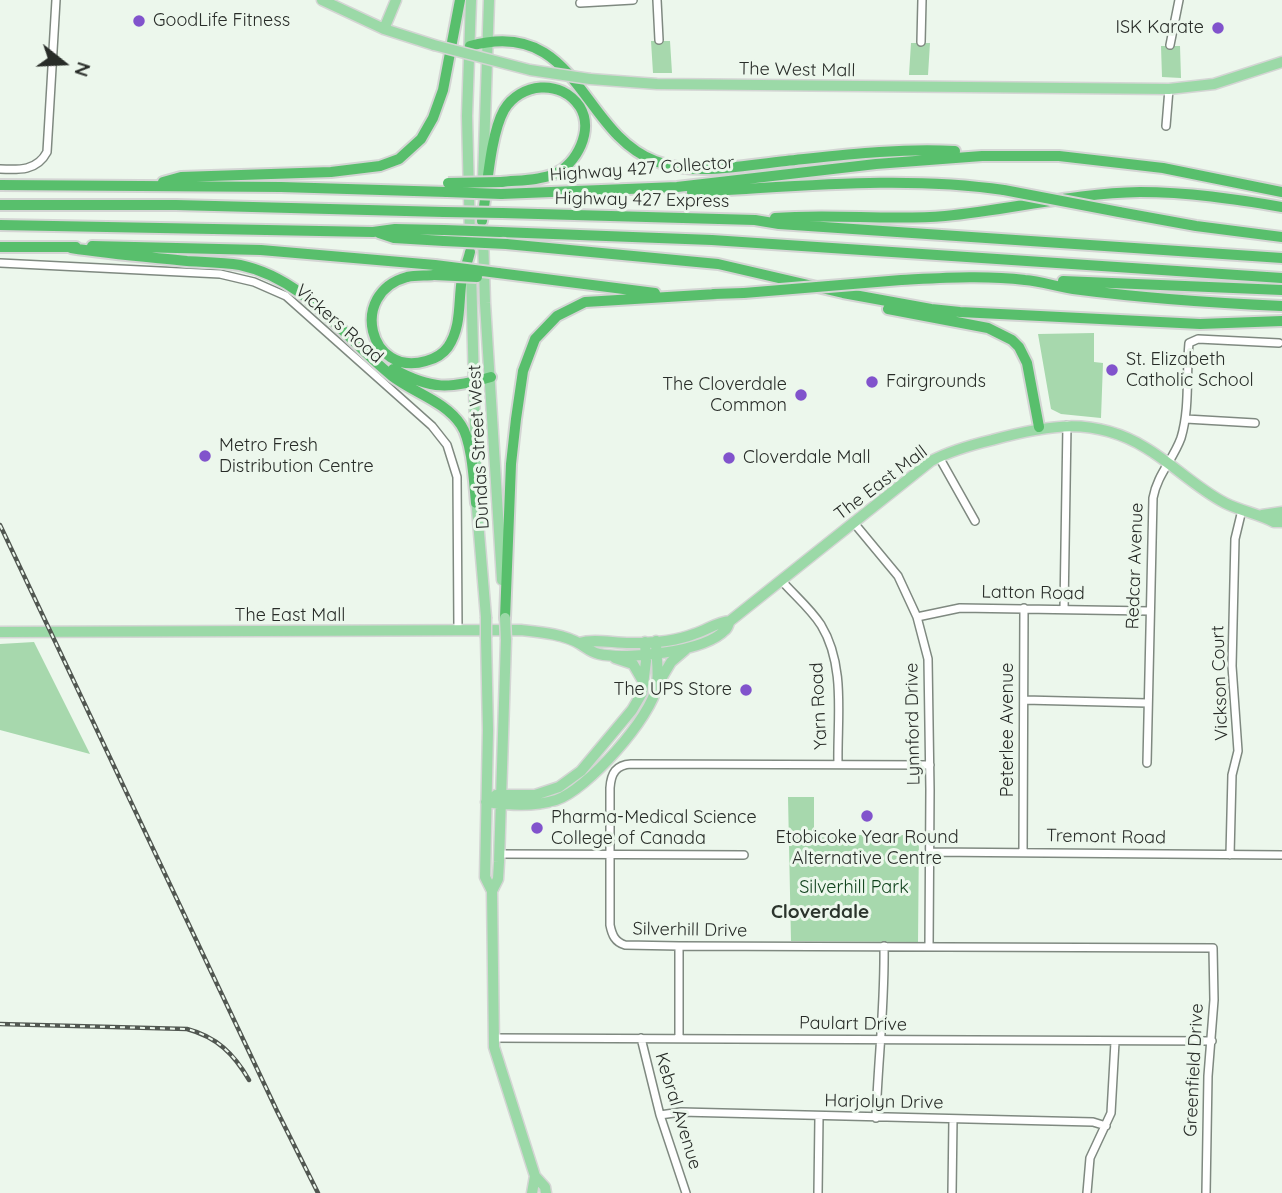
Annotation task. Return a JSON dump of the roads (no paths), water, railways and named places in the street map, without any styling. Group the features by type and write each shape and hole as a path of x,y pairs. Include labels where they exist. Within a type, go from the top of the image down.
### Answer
{"highway":[{"path":"149,186 181,177 331,172 380,166 399,159 421,139 433,118 443,90 460,0"},
{"path":"470,46 486,41 515,42 546,52 632,148 654,161 682,169 716,168 886,150 956,151 982,156"},
{"path":"448,188 501,182 531,179 554,174 568,165 577,154 585,125 580,107 569,95 539,86 523,91 506,107 496,132 482,220"},
{"name":"Highway 427 Collector","path":"0,185 415,190 448,188 519,194 677,187 876,164 982,156 1059,156 1150,167 1282,192"},
{"path":"519,194 546,197 670,193 879,182 951,184 1004,190 1196,226 1282,237"},
{"path":"755,220 780,217 946,216 1078,197 1138,192 1196,194 1282,207"},
{"name":"Highway 427 Express","path":"0,205 214,206 755,220 779,224 1282,258"},
{"name":"Highway 427 Express","path":"0,225 373,232 395,229 444,235 500,232 712,240 1282,278"},
{"path":"444,235 506,244 718,264 843,293 931,309 1200,324 1282,321"},
{"path":"0,247 71,248 109,245 261,250 663,294 717,294"},
{"path":"71,248 109,254 239,265 271,275 297,289 393,376 446,409 459,422 464,429 468,448 476,503"},
{"path":"435,270 395,282 380,295 370,313 371,331 379,347 388,355 415,364 440,355 447,348 457,327 462,278 470,252"},
{"path":"505,618 512,461 523,371 531,345 551,320 569,308 585,302 948,278 1282,290"},
{"path":"1026,280 1070,288 1206,303 1282,306"},
{"path":"843,293 865,304 988,328 1004,335 1019,347 1027,363 1039,427"},
{"path":"372,357 417,382 445,386 491,377"}],"main road":[{"name":"The West Mall","path":"322,0 384,29 433,45 530,70 590,79 660,84 1169,89 1214,83 1282,62"},
{"path":"384,29 396,0"},
{"name":"Dundas Street West","path":"471,0 467,116 476,503 486,617 485,877 492,891 493,1038 498,1063 535,1176 547,1193"},
{"name":"Dundas Street West","path":"489,0 482,220 506,640 498,879 492,891"},
{"name":"The East Mall","path":"0,632 521,630 579,643 587,650 612,656 651,654 689,647 725,631 730,621 939,457 1039,427 1067,425 1114,432 1167,462 1213,496 1242,510 1274,522 1282,522"},
{"name":"The East Mall","path":"1262,516 1282,512"},
{"name":"The East Mall","path":"579,643 589,640 609,643 650,642 689,636 720,622 730,621"},
{"path":"650,642 657,685"},
{"path":"486,799 541,803 562,797 580,787 640,721 671,662 689,647"},
{"path":"501,800 535,795 559,786 582,771 632,710 644,684 651,654"},
{"path":"612,656 633,664 644,684"},
{"name":"Dundas Street West","path":"532,1193 535,1176"}],"street":[{"path":"0,169 26,169 38,163 45,156 49,144 56,0"},
{"path":"580,3 633,0"},
{"path":"657,0 659,40"},
{"path":"921,42 922,0"},
{"path":"1170,45 1179,0"},
{"path":"1166,126 1169,89"},
{"name":"Vickers Road","path":"0,263 220,274 254,282 286,296 432,426 447,445 457,477 458,630"},
{"name":"Redcar Avenue","path":"1147,763 1153,498 1157,482 1175,452 1186,419 1189,345 1192,340 1279,344"},
{"path":"1186,419 1255,423"},
{"path":"1065,608 1067,425"},
{"path":"939,457 975,521"},
{"name":"Vickson Court","path":"1230,855 1232,775 1238,751 1232,666 1235,539 1242,510"},
{"name":"Lynnford Drive","path":"854,523 898,576 918,617 928,659 929,946"},
{"name":"Yarn Road","path":"781,580 816,618 833,652 838,682 838,764"},
{"name":"Latton Road","path":"918,617 955,608 1149,611"},
{"name":"Peterlee Avenue","path":"1023,851 1024,608"},
{"path":"1024,700 1147,703"},
{"name":"Silverhill Drive","path":"930,765 621,765 611,778 610,925 614,938 625,945 679,946 1213,948"},
{"name":"Tremont Road","path":"930,852 1282,855"},
{"path":"499,854 744,855"},
{"path":"678,1038 679,946"},
{"path":"876,1118 883,1026 884,946"},
{"name":"Greenfield Drive","path":"1206,1193 1213,948"},
{"name":"Paulart Drive","path":"493,1038 1212,1041"},
{"name":"Kebral Avenue","path":"641,1038 660,1115 686,1193"},
{"path":"1087,1193 1090,1158 1112,1107 1115,1042"},
{"name":"Harjolyn Drive","path":"660,1115 681,1112 1093,1122 1106,1126"},
{"path":"818,1193 819,1117"},
{"path":"952,1193 953,1119"}],"railway":[{"path":"0,525 318,1193"},
{"path":"0,1024 187,1029 198,1032 224,1048 249,1080"}],"place":[{"name":"GoodLife Fitness","path":"139,21"},
{"name":"ISK Karate","path":"1218,28"},
{"name":"St. Elizabeth Catholic School","path":"1112,370"},
{"name":"Fairgrounds","path":"872,382"},
{"name":"The Cloverdale Common","path":"801,395"},
{"name":"Metro Fresh Distribution Centre","path":"205,456"},
{"name":"Cloverdale Mall","path":"729,458"},
{"name":"The UPS Store","path":"746,690"},
{"name":"Etobicoke Year Round Alternative Centre","path":"867,816"},
{"name":"Pharma-Medical Science College of Canada","path":"537,828"}],"district":[{"name":"Cloverdale","path":"820,912"}],"park label":[{"name":"Silverhill Park","path":"854,888"}]}
